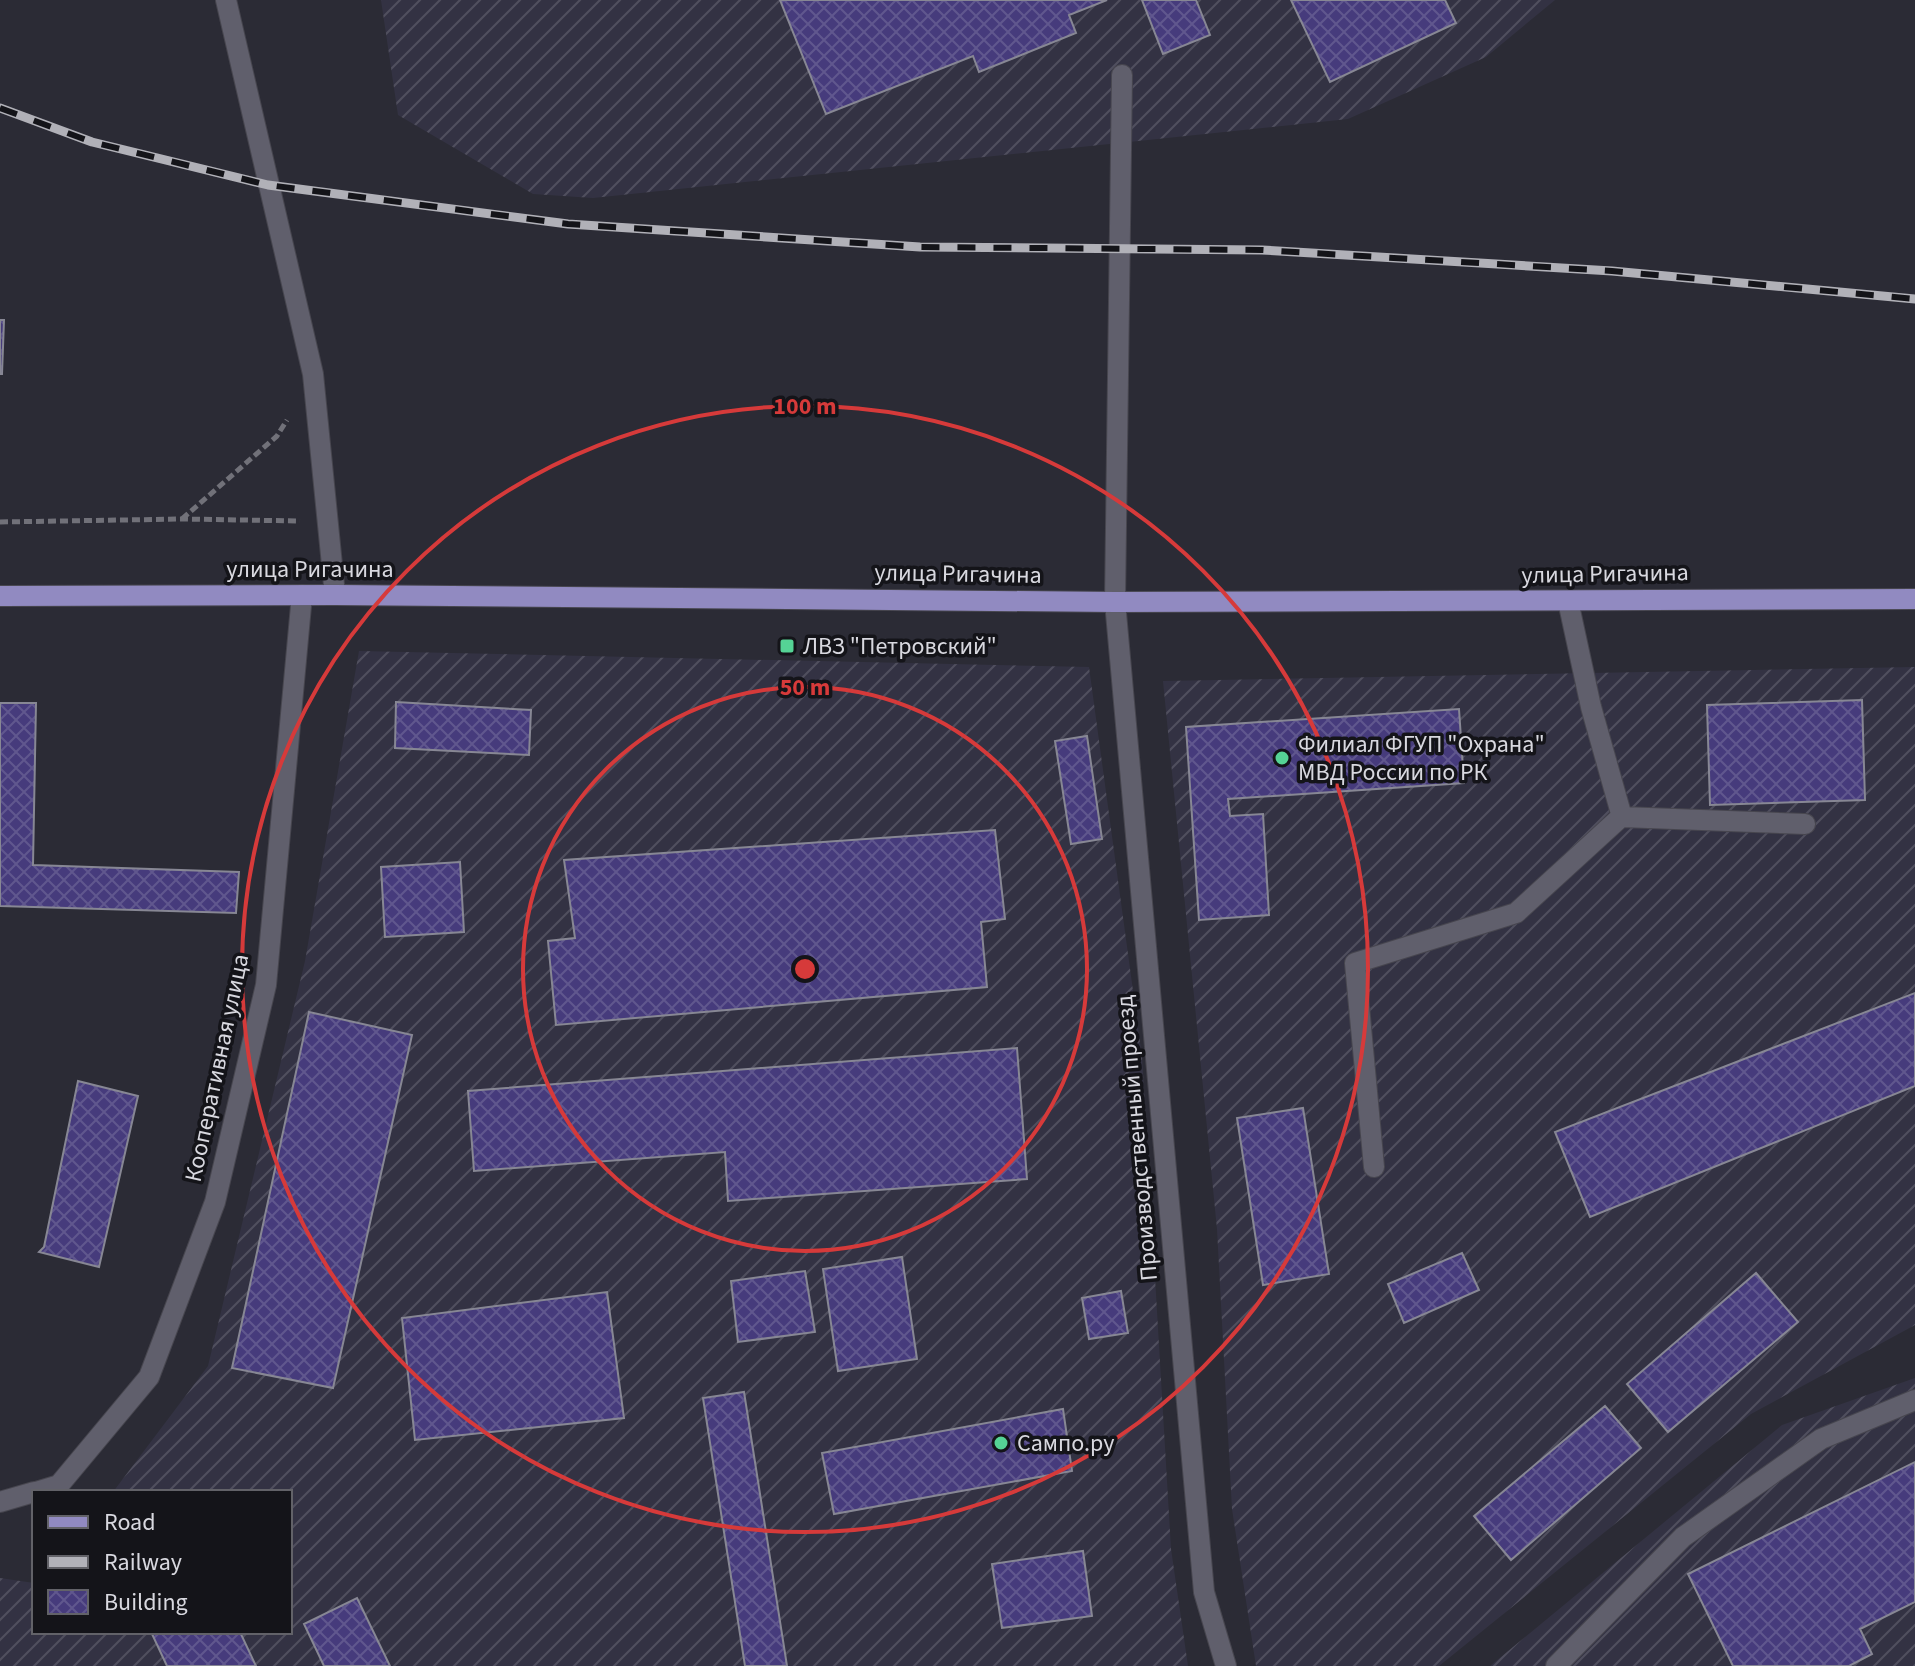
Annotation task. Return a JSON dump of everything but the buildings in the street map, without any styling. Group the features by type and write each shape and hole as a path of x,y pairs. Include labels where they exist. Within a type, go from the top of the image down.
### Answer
{"main road":[{"name":"улица Ригачина","path":"0,596 335,595 1115,602 1915,599"}],"street":[{"path":"226,0 313,374 335,595"},
{"name":"Производственный проезд","path":"1122,75 1115,602 1204,1592 1226,1666"},
{"name":"Кооперативная улица","path":"42,1490 59,1485 149,1377 215,1202 266,985 302,595"},
{"path":"1568,601 1591,707 1622,816"},
{"path":"1374,1167 1355,963 1516,913 1622,816 1805,824"},
{"path":"1556,1666 1683,1537 1821,1439 1915,1400"},
{"name":"Кооперативная улица","path":"0,1502 32,1493"}],"path":[{"path":"182,519 277,436 313,374"},
{"path":"0,522 182,519 329,522"}],"shaded area":[{"path":"381,0 1555,0 1486,57 1348,119 593,198 533,194 398,115"},
{"path":"359,651 1089,667 1142,1057 1171,1549 1188,1666 0,1666 0,1578 32,1583 32,1634 292,1634 292,1490 115,1490 208,1366 305,961"},
{"path":"1915,667 1915,1325 1751,1414 1439,1666 1256,1666 1232,1509 1217,1229 1163,681"},
{"path":"1915,1378 1915,1666 1490,1666 1782,1425"}],"railway":[{"path":"0,108 92,142 268,185 568,224 920,247 1262,250 1612,271 1915,299"}],"place":[{"name":"ЛВЗ \"Петровский\"","path":"787,646"},
{"name":"Филиал ФГУП \"Охрана\" МВД России по РК","path":"1282,758"},
{"name":"Сампо.ру","path":"1001,1443"}]}
